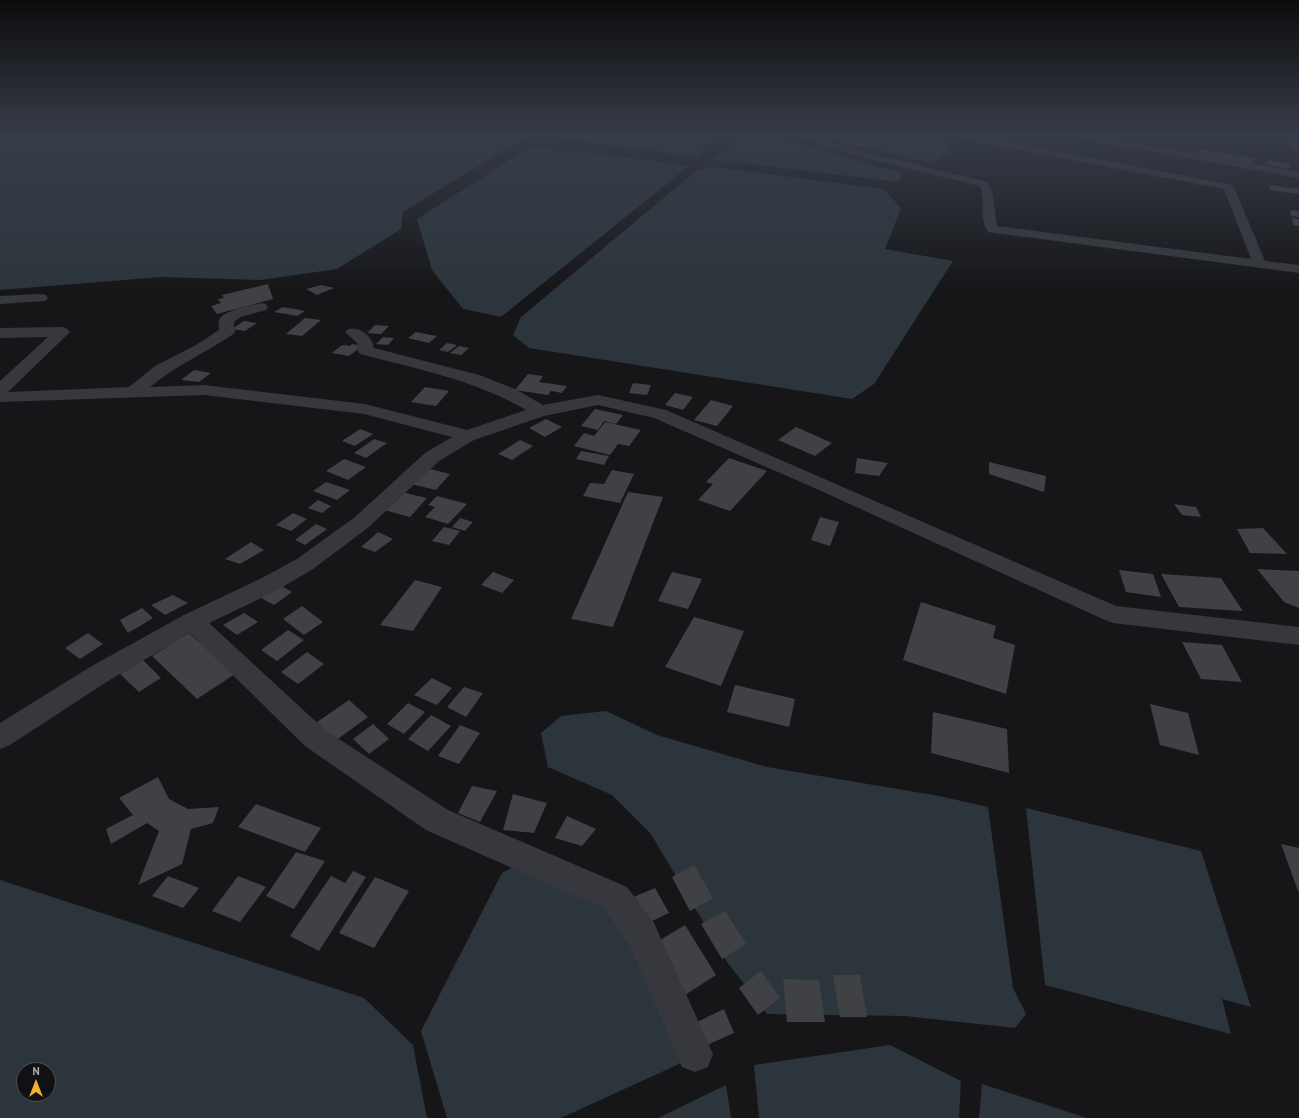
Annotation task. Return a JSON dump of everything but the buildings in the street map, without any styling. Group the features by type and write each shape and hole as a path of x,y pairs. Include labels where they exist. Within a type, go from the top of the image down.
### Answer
{"street":[{"path":"986,188 988,195 988,221 992,229 1299,268"},
{"path":"1229,188 1260,264"},
{"path":"0,300 41,298"},
{"path":"134,392 161,369 202,348 227,332 226,320 236,314 261,307"},
{"path":"0,333 62,332 0,390"},
{"path":"353,332 365,341 366,351 473,379 509,392 540,411"},
{"path":"0,398 204,390 365,408 468,436"},
{"path":"0,737 99,674 192,621 268,585 305,564 362,522 432,457 468,436 540,411 598,400 660,414 817,482 1113,614 1299,636"},
{"path":"192,621 315,738 437,820 616,898 642,935 695,1054"}],"shaded area":[{"path":"0,188 442,188 403,212 401,229 337,269 260,280 161,277 0,290"},
{"path":"465,188 661,188 501,317 463,309 432,270 417,219"},
{"path":"675,188 883,189 901,208 885,249 953,261 874,384 852,399 529,348 513,335 521,317"},
{"path":"606,711 657,735 767,767 939,796 988,807 1013,988 1026,1014 1015,1028 905,1016 767,1014 727,962 651,834 612,795 548,767 541,733 561,716"},
{"path":"1026,808 1201,851 1251,1007 1222,999 1231,1034 1045,985"},
{"path":"526,860 621,911 690,1059 561,1118 447,1118 421,1031 502,873"},
{"path":"0,880 364,998 413,1045 427,1118 0,1118"},
{"path":"890,1045 961,1081 959,1118 759,1118 754,1065"},
{"path":"982,1084 1087,1118 979,1118"},
{"path":"726,1085 731,1118 658,1118"}]}
